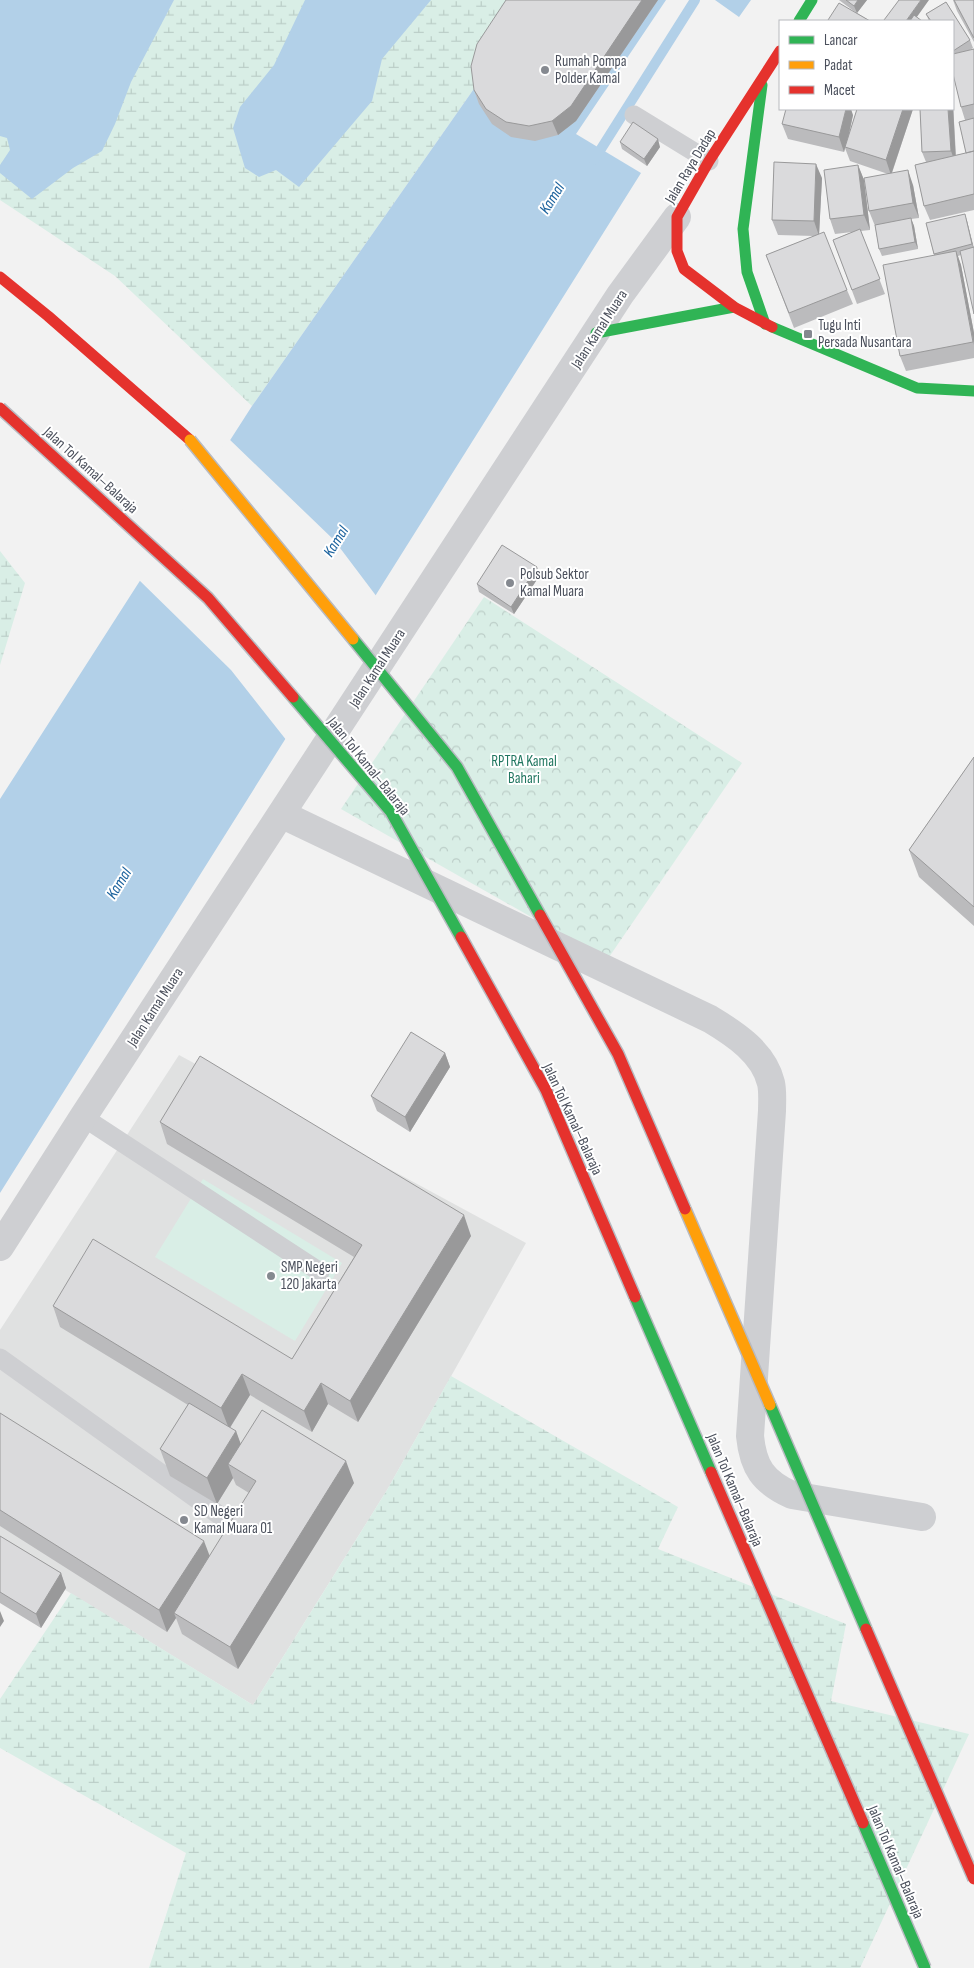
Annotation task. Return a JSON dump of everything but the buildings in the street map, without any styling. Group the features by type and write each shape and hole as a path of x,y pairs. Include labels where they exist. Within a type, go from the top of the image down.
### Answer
{"main road":[{"path":"800,20 812,0"},
{"name":"Jalan Raya Dadap","path":"779,53 709,161 677,217 677,251 684,269 734,307 765,324 823,350 917,388 974,391"},
{"name":"Jalan Raya Dadap","path":"763,79 744,229 747,272 765,324"},
{"path":"0,277 48,316 190,440 457,767 618,1054 974,1879"},
{"path":"596,333 734,307"},
{"name":"Jalan Tol Kamal–Balaraja","path":"0,408 208,598 391,812 546,1090 925,1968"}],"street":[{"name":"Jalan Kamal Muara","path":"0,1248 83,1117 620,295 677,217"},
{"path":"281,814 710,1019 735,1034 753,1051 765,1066 771,1084 772,1111 750,1436 752,1453 764,1477 776,1488 792,1495 922,1517"}],"lane":[{"path":"634,115 709,161"},
{"path":"83,1117 320,1272"},
{"path":"0,1358 240,1530"}],"shaded area":[{"path":"179,1055 526,1243 387,1490 253,1705 0,1550 0,1330"}],"green space":[{"path":"0,0 536,0 252,406 115,276 0,200"},
{"path":"0,551 25,583 0,665"},
{"name":"RPTRA Kamal Bahari","path":"484,597 742,763 607,960 341,809"},
{"path":"203,1179 342,1263 295,1341 155,1257"},
{"path":"451,1376 678,1507 658,1549 846,1624 831,1701 969,1734 860,1968 149,1968 186,1853 0,1748 0,1699 71,1593 253,1705 387,1490"}],"water":[{"path":"0,0 174,0 131,82 115,124 102,151 73,168 32,199 0,173 0,165 10,150 7,138 0,136"},
{"path":"305,0 431,0 382,59 372,101 299,187 276,170 259,177 245,168 233,128 240,107 274,65"},
{"path":"536,0 666,0 576,134 641,173 0,1193 0,799 252,406"},
{"path":"715,0 751,0 739,17"}],"pier":[{"path":"228,438 334,540 377,597 287,741 231,670 138,579"}],"waterway":[{"name":"Kamal","path":"594,160 695,0"}],"traffic: fast":[{"path":"800,20 812,0"},
{"path":"762,85 743,229 747,272 765,324"},
{"path":"596,333 734,307"},
{"path":"772,327 917,388 974,391"},
{"path":"353,639 457,767 540,915"},
{"path":"293,697 391,812 461,937"},
{"path":"635,1297 711,1472"},
{"path":"770,1405 866,1629"},
{"path":"863,1823 925,1968"}],"traffic: jam":[{"path":"772,327 734,307 684,269 677,251 677,217 709,161 779,53"},
{"path":"0,277 48,316 190,440"},
{"path":"0,408 208,598 293,697"},
{"path":"540,915 618,1054 685,1209"},
{"path":"461,937 546,1090 635,1297"},
{"path":"711,1472 863,1823"},
{"path":"866,1629 974,1879"}],"traffic: slow":[{"path":"190,440 353,639"},
{"path":"685,1209 770,1405"}],"place":[{"name":"Rumah Pompa Polder Kamal","path":"545,70"},
{"name":"Tugu Inti Persada Nusantara","path":"808,334"},
{"name":"Polsub Sektor Kamal Muara","path":"510,583"},
{"name":"SMP Negeri 120 Jakarta","path":"271,1276"},
{"name":"SD Negeri Kamal Muara 01","path":"184,1520"}]}
